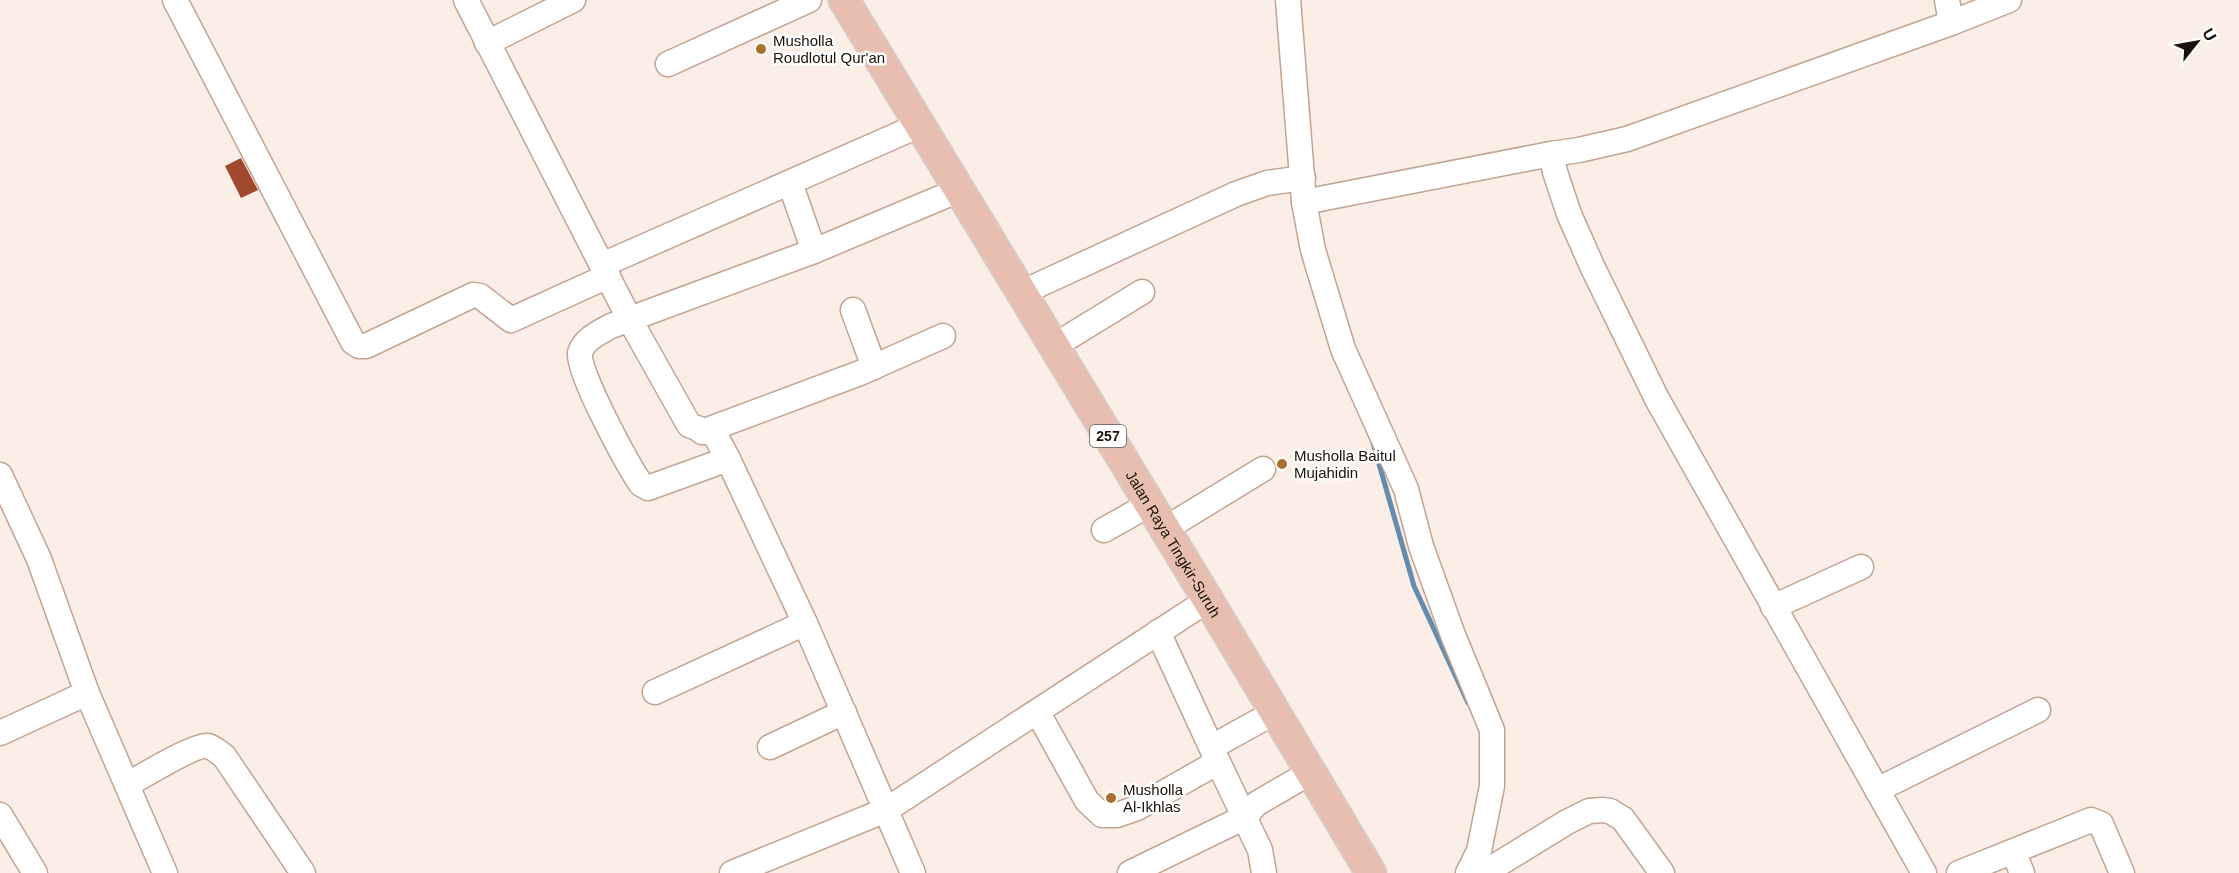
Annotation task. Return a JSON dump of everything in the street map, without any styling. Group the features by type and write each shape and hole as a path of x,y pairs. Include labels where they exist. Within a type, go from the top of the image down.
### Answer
{"main road":[{"name":"Jalan Raya Tingkir-Suruh","path":"844,0 1371,873"}],"street":[{"path":"175,0 353,342 359,346 366,346 473,295 480,297 511,320 605,270 920,125"},
{"path":"466,0 630,320 689,425 702,432 715,435 728,459 805,623 914,873"},
{"path":"488,43 573,0"},
{"path":"669,64 809,0"},
{"path":"1288,0 1295,178 1304,202 1313,250 1342,349 1406,489 1420,546 1492,730 1492,786 1479,851 1468,873"},
{"path":"1304,202 1627,139 1949,12 2009,0"},
{"path":"1551,153 1569,214 1657,399 1922,872"},
{"path":"1021,293 1236,194 1295,178"},
{"path":"790,183 814,251"},
{"path":"728,459 648,488 641,484 596,401 582,367 580,354 591,338 611,326 814,251 959,190"},
{"path":"1054,346 1142,292"},
{"path":"853,310 874,367"},
{"path":"702,432 874,367 943,336"},
{"path":"1165,530 1263,469"},
{"path":"0,475 39,559 87,693 165,873"},
{"path":"1104,530 1150,504"},
{"path":"1773,607 1861,567"},
{"path":"732,873 886,810 1208,600"},
{"path":"655,692 805,623"},
{"path":"1158,632 1260,850 1264,873"},
{"path":"0,733 87,693"},
{"path":"1877,790 2038,710"},
{"path":"771,747 844,712"},
{"path":"1038,713 1087,801 1102,815 1117,815 1137,808 1275,712"},
{"path":"127,785 182,755 200,747 209,746 224,756 303,873"},
{"path":"1130,873 1245,818 1256,804 1311,772"},
{"path":"1484,873 1567,822 1589,811 1603,810 1610,811 1623,819 1662,873"},
{"path":"0,815 35,873"},
{"path":"1959,873 2018,863 2091,820 2101,824 2122,873"}],"building":[{"path":"241,158 258,190 241,198 225,166"}],"waterway":[{"path":"1373,443 1414,586 1468,703"}],"place":[{"name":"Musholla Roudlotul Qur'an","path":"761,49"},
{"name":"Musholla Baitul Mujahidin","path":"1282,464"},
{"name":"Musholla Al-Ikhlas","path":"1111,798"}]}
